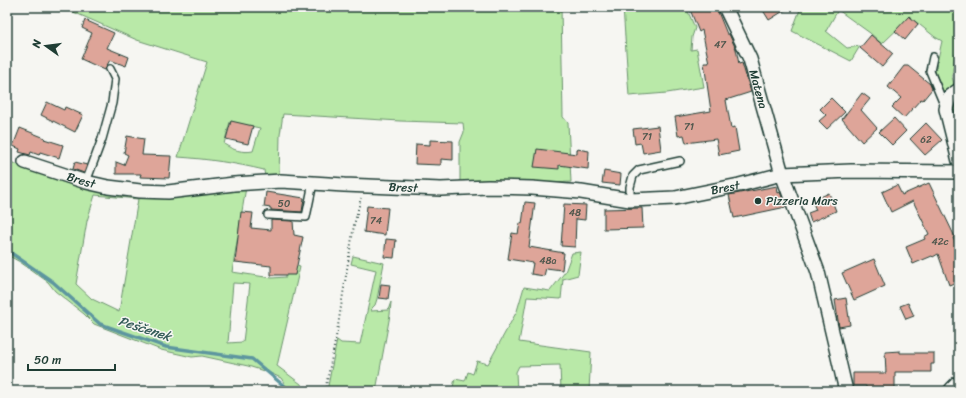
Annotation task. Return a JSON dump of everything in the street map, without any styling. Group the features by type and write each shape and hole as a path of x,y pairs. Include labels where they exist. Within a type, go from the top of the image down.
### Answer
{"street":[{"name":"Matena","path":"725,7 750,59 782,174"},
{"path":"959,90 950,96 946,109 959,161"},
{"name":"Brest","path":"25,162 86,182 108,187 168,192 274,181 369,187 441,189 488,187 532,188 581,192 630,200 675,198 739,185 782,174 851,171 959,172"},
{"path":"782,174 818,272 846,391"},
{"path":"954,391 959,386"}],"lane":[{"path":"933,57 930,71 946,109"},
{"path":"86,182 102,139 112,103 115,79 110,69"},
{"path":"630,200 630,187 633,176 638,170 680,160"},
{"path":"268,215 306,217 313,183"}],"path":[{"path":"325,391 337,332 357,209 361,196 369,187"}],"green space":[{"path":"62,7 561,7 563,117 568,123 571,182 550,183 543,186 464,184 460,181 460,142 464,132 463,123 283,114 280,135 279,179 265,178 264,170 221,162 178,157 207,62 137,40","holes":["230,122 260,128 253,151 245,152 231,148 224,144"]},
{"path":"623,7 686,7 695,28 692,37 691,50 697,49 704,87 667,93 629,96"},
{"path":"801,7 932,7 951,10 952,7 959,7 959,53 955,53 952,77 955,87 946,98 935,72 942,41 910,17 882,44 870,33 838,10 826,31 847,48 860,46 851,61 792,31"},
{"path":"959,93 959,130 956,131 952,101"},
{"path":"7,161 76,184 246,187 232,272 272,278 286,277 287,261 300,267 277,366 301,384 305,391 296,391 286,386 281,378 248,366 202,356 192,357 161,350 94,324 55,291 48,282 20,262 11,257 7,257","holes":["95,195 138,199 119,312 92,299 76,284 87,221","233,283 250,284 243,342 228,343"]},
{"path":"581,252 578,275 563,279 561,299 527,297 519,342 591,352 589,391 561,391 560,365 519,366 516,372 517,391 452,391 455,379 465,381 468,372 473,374 477,361 488,364 517,311 524,287 550,291 565,272 572,253"},
{"path":"353,256 384,263 377,299 371,311 388,310 391,302 376,391 327,391 337,340 341,343 360,344 376,270 351,264"}],"building":[{"path":"689,7 716,7 727,34 729,34 736,49 739,64 742,63 751,92 726,100 731,128 735,127 739,151 719,155 716,139 686,143 684,135 678,136 675,117 711,111 704,63 709,63 702,30 699,32"},
{"path":"761,7 790,7 769,20"},
{"path":"909,16 918,24 905,40 895,31"},
{"path":"85,20 114,33 107,48 129,57 126,66 110,60 105,70 81,59 92,33 82,28"},
{"path":"871,35 893,54 882,67 860,48"},
{"path":"904,66 908,66 930,84 932,89 904,118 892,107 901,98 888,87"},
{"path":"862,93 870,99 861,110 877,128 862,142 842,119"},
{"path":"831,98 845,112 827,129 819,121 826,115 820,109"},
{"path":"47,102 64,110 65,107 83,115 75,132 41,115"},
{"path":"894,118 906,131 892,145 879,132"},
{"path":"231,121 253,126 248,144 226,139"},
{"path":"926,123 942,140 925,155 910,139"},
{"path":"658,126 661,150 643,153 641,143 635,144 633,129"},
{"path":"20,128 45,138 44,139 63,145 59,158 40,152 39,155 31,152 30,155 19,152 20,149 13,146"},
{"path":"127,136 144,139 142,155 171,156 169,178 140,177 141,174 116,174 116,162 124,165 128,155 124,153"},
{"path":"430,140 453,141 453,160 441,159 441,165 415,164 416,144 430,145"},
{"path":"537,149 577,154 577,149 589,151 588,169 559,165 559,169 534,167"},
{"path":"75,162 87,165 84,173 73,169"},
{"path":"604,171 621,174 620,185 602,183"},
{"path":"929,183 955,237 953,238 959,251 959,281 949,285 938,254 913,264 906,247 925,239 924,237 929,234 913,201 891,212 882,192 897,185 902,195"},
{"name":"Pizzeria Mars","path":"777,186 778,193 780,192 786,207 734,218 729,195"},
{"path":"266,192 304,198 302,212 271,210 271,208 264,207"},
{"path":"829,193 836,211 811,222 808,213 816,210 812,201"},
{"path":"525,202 535,203 529,247 564,253 562,270 546,268 544,276 531,274 533,263 508,259 512,233 518,234 520,223 522,224"},
{"path":"564,204 586,205 585,220 576,219 575,247 561,246"},
{"path":"367,206 388,208 385,235 364,232"},
{"path":"642,208 643,228 604,229 604,209"},
{"path":"241,212 253,213 251,228 271,230 271,220 293,221 294,235 303,237 295,275 271,275 271,266 235,262"},
{"path":"386,239 396,240 394,258 384,257"},
{"path":"874,259 885,286 854,300 842,273"},
{"path":"381,284 390,285 388,299 379,298"},
{"path":"846,298 850,325 839,327 835,300"},
{"path":"908,303 914,316 906,319 900,306"},
{"path":"900,351 900,353 934,353 934,364 931,364 931,372 895,372 895,391 866,391 866,386 853,386 853,373 886,373 885,352"}],"waterway":[{"name":"Peščenek","path":"7,254 11,253 53,282 100,324 166,347 252,359 290,391"}],"place":[{"name":"Pizzeria Mars","path":"758,201"}]}
